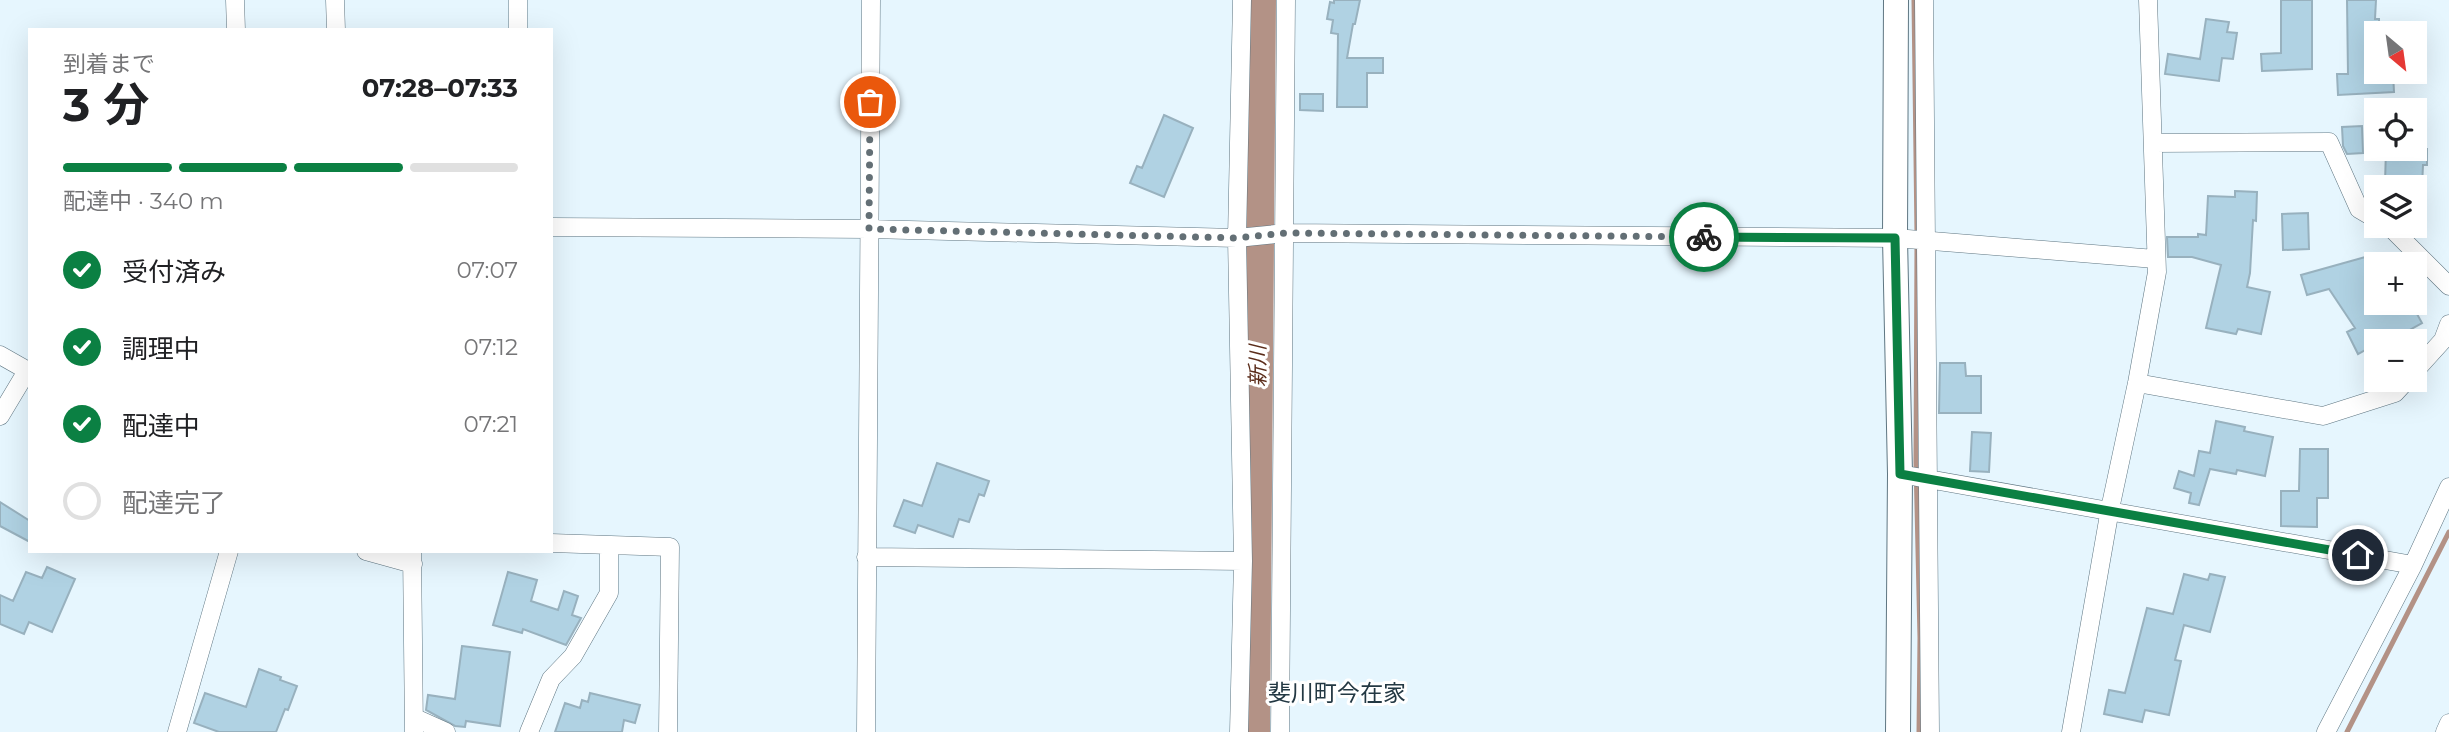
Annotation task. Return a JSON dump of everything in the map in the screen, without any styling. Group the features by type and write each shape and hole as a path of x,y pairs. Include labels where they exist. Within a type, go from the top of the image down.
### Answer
{"street":[{"path":"235,0 236,28"},
{"path":"335,0 336,28"},
{"path":"518,0 518,28"},
{"path":"866,732 871,0"},
{"path":"1239,732 1243,561 1237,238 1242,0"},
{"path":"1280,732 1279,234 1286,0"},
{"path":"1896,0 1895,238 1900,474 1898,732"},
{"path":"1924,0 1930,732"},
{"path":"2071,732 2110,509 2157,272 2148,0"},
{"path":"2153,143 2329,142 2359,209 2364,212"},
{"path":"553,227 869,229 1237,238 1279,234 1895,238 2155,259"},
{"path":"2401,238 2449,286"},
{"path":"2427,357 2442,340 2449,324"},
{"path":"0,355 28,372 0,416"},
{"path":"2137,383 2323,416 2396,392"},
{"path":"1900,474 2110,509 2413,565"},
{"path":"2326,732 2413,565 2449,487"},
{"path":"553,543 670,547 668,732"},
{"path":"529,732 551,679 573,656 609,593 609,545"},
{"path":"177,732 228,553"},
{"path":"381,553 412,557 414,725 446,732"},
{"path":"866,557 1243,561"},
{"path":"2445,732 2449,723"}],"building":[{"path":"1334,0 1360,0 1347,58 1383,58 1383,73 1367,73 1367,107 1337,107 1338,34 1331,33 1333,20 1327,19 1330,2 1334,3"},
{"path":"2281,0 2312,0 2312,69 2262,71 2261,54 2281,53"},
{"path":"2347,0 2376,0 2375,19 2379,21 2364,21 2364,84 2394,84 2394,92 2338,95 2337,74 2348,74"},
{"path":"2206,19 2229,22 2227,32 2237,33 2233,59 2222,58 2219,81 2165,74 2168,54 2200,59"},
{"path":"1300,94 1323,94 1323,111 1300,110"},
{"path":"1164,115 1193,128 1164,197 1130,183 1137,166 1142,168"},
{"path":"2362,126 2363,153 2347,154 2343,146 2342,127"},
{"path":"2386,161 2427,161 2427,165 2423,165 2423,175 2385,175"},
{"path":"2235,191 2257,192 2247,287 2270,292 2261,334 2238,329 2236,334 2206,328 2221,265 2192,257 2168,257 2167,237 2206,235 2208,196 2235,197"},
{"path":"2308,213 2309,249 2283,250 2282,214"},
{"path":"2364,257 2364,315 2418,315 2422,323 2411,329 2364,329 2364,351 2358,354 2347,332 2355,328 2329,289 2307,295 2301,275"},
{"path":"1940,363 1965,363 1966,376 1981,376 1981,413 1939,413"},
{"path":"2216,421 2273,437 2265,476 2237,470 2236,474 2210,469 2199,505 2189,503 2191,493 2174,488 2179,471 2194,476 2199,451 2210,453"},
{"path":"1972,432 1991,433 1989,472 1970,471"},
{"path":"2300,449 2328,449 2328,498 2317,498 2317,527 2281,526 2281,491 2299,491"},
{"path":"937,463 989,481 984,496 979,494 969,522 959,519 953,537 918,525 915,533 894,526 904,500 922,506"},
{"path":"0,502 28,520 28,541 0,526"},
{"path":"47,567 75,579 52,632 29,622 24,634 0,624 0,595 13,601 26,572 42,578"},
{"path":"508,572 537,580 531,601 558,610 564,591 578,596 572,615 581,618 566,645 523,629 522,633 493,625"},
{"path":"2184,574 2208,580 2210,574 2225,577 2210,632 2184,625 2175,660 2181,661 2169,715 2145,710 2142,722 2104,714 2109,690 2125,693 2147,608 2173,614"},
{"path":"462,646 510,652 500,726 466,721 465,727 455,726 426,710 428,695 455,699"},
{"path":"259,669 297,686 276,732 219,732 194,723 205,693 246,707"},
{"path":"590,693 640,705 635,723 624,720 622,732 555,732 565,703 580,708 582,700 588,702"}],"waterway":[{"name":"新川","path":"1254,732 1260,0"},
{"path":"1914,0 1917,235"},
{"path":"1917,245 1919,732"},
{"path":"2347,732 2449,532"}],"way so far":[{"path":"870,102 869,229 1237,238 1286,233 1704,237"}],"district":[{"name":"斐川町今在家","path":"1337,693"}],"route":[{"path":"1704,237 1895,238 1900,474 2110,509 2358,555"}]}
